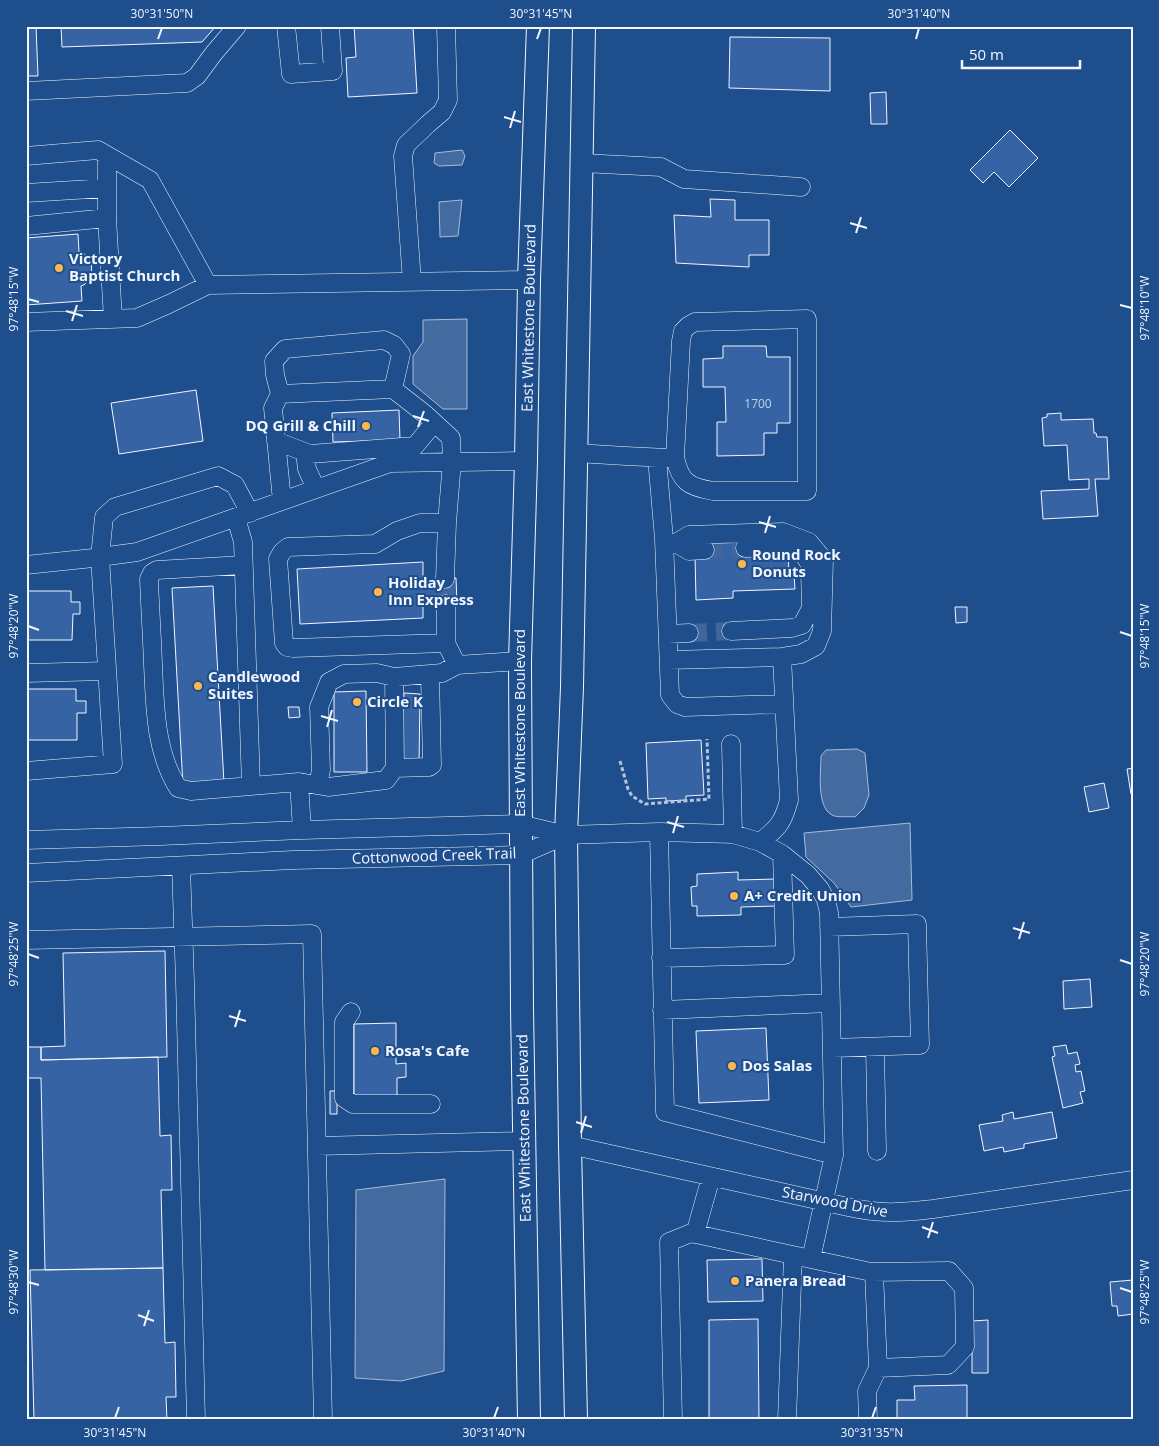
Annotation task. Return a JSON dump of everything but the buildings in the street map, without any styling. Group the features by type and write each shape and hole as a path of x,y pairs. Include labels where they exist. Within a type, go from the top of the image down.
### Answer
{"main road":[{"name":"East Whitestone Boulevard","path":"529,1420 520,855 520,660 529,280 538,26"},
{"path":"576,1420 566,835 572,677 584,26"}],"street":[{"path":"26,91 187,82 197,76 237,26"},
{"path":"286,26 291,74 333,71 330,26"},
{"path":"412,282 403,156 406,145 442,112 448,100 446,26"},
{"path":"26,156 98,150 150,180 208,285"},
{"path":"107,155 107,218 113,319"},
{"path":"582,163 661,167 684,179 801,187"},
{"path":"26,193 107,188"},
{"path":"26,226 107,218"},
{"path":"26,322 138,318 208,285 529,280"},
{"path":"807,319 807,491 713,491 700,489 691,486 684,480 678,471 675,457 679,352 683,332 688,326 695,322 807,319"},
{"path":"282,501 273,408 280,394 275,375 274,361 285,349 384,340 394,345 401,354 393,389"},
{"path":"280,394 393,389 452,438 445,579"},
{"path":"276,441 310,454 415,446 434,423"},
{"path":"305,453 307,469 316,489"},
{"path":"576,453 657,458 675,457"},
{"path":"657,458 670,543 668,634 670,695 677,704 685,707 784,704"},
{"path":"26,565 138,552 390,463 526,461"},
{"path":"26,771 113,764 100,557 104,517 115,507 218,476 234,485 243,515 251,786"},
{"path":"446,643 287,647 284,643 278,559 288,547 375,544 397,531 420,523 447,522"},
{"path":"669,660 782,657 801,654 816,646 822,630 824,560 809,542 784,532 689,535 670,543"},
{"path":"670,543 689,551 705,550"},
{"path":"731,631 792,628 802,625 811,608 809,563 804,555 794,548 745,548"},
{"path":"243,565 157,570 152,573 149,579 156,719 160,743 178,788 191,791 299,782 328,787 386,780 395,768 394,677"},
{"path":"446,604 446,643 457,666"},
{"path":"668,634 689,633"},
{"path":"760,842 775,830 785,817 789,800 782,657"},
{"path":"318,785 321,770 319,707 329,682 344,674 377,673 394,677 442,673 457,666 520,660"},
{"path":"26,673 107,670"},
{"path":"395,768 429,768 432,765 430,674"},
{"path":"731,744 733,834"},
{"path":"299,782 302,830"},
{"name":"Cottonwood Creek Trail","path":"26,840 520,824 566,835"},
{"path":"659,832 664,1112 834,1154"},
{"path":"566,835 659,832 733,834 760,842 782,854 820,889 826,900 830,927 834,1154 810,1259"},
{"name":"Cottonwood Creek Trail","path":"26,872 293,860 520,855 566,835"},
{"path":"661,958 785,955 782,854"},
{"path":"181,866 196,1420"},
{"path":"830,927 917,924 920,1045 833,1048"},
{"path":"26,940 312,934 323,1420"},
{"path":"662,1010 832,1003"},
{"path":"351,1012 344,1022 344,1098 353,1104 432,1104"},
{"path":"875,1047 877,1151"},
{"path":"317,1146 524,1141"},
{"name":"Starwood Drive","path":"570,1145 876,1212 902,1213 1133,1180"},
{"path":"696,1234 711,1177"},
{"path":"673,1420 670,1242 691,1233 874,1272 949,1271 964,1288 965,1347 948,1364 878,1368"},
{"path":"787,1420 793,1255"},
{"path":"868,1420 867,1391 878,1368 874,1272"}],"path":[{"path":"620,761 628,789 632,796 645,804 709,800 706,739"}],"water":[{"path":"462,150 465,156 462,165 439,166 434,163 435,153"},
{"path":"462,200 458,236 440,237 439,202"},
{"path":"467,319 467,409 443,409 413,384 413,356 423,342 423,320"},
{"path":"857,749 865,753 869,795 864,808 855,817 834,816 827,811 821,797 821,756 826,750"},
{"path":"910,823 912,900 851,907 834,883 806,857 804,833"},
{"path":"445,1179 444,1371 401,1381 355,1378 356,1190"}],"tunnel":[{"path":"705,550 745,548"},
{"path":"445,579 446,604"},
{"path":"689,633 731,631"}],"place":[{"name":"Victory Baptist Church","path":"59,268"},
{"name":"DQ Grill & Chill","path":"366,426"},
{"name":"Round Rock Donuts","path":"742,564"},
{"name":"Holiday Inn Express","path":"378,592"},
{"name":"Candlewood Suites","path":"198,686"},
{"name":"Circle K","path":"357,702"},
{"name":"A+ Credit Union","path":"734,896"},
{"name":"Rosa's Cafe","path":"375,1051"},
{"name":"Dos Salas","path":"732,1066"},
{"name":"Panera Bread","path":"735,1281"}]}
